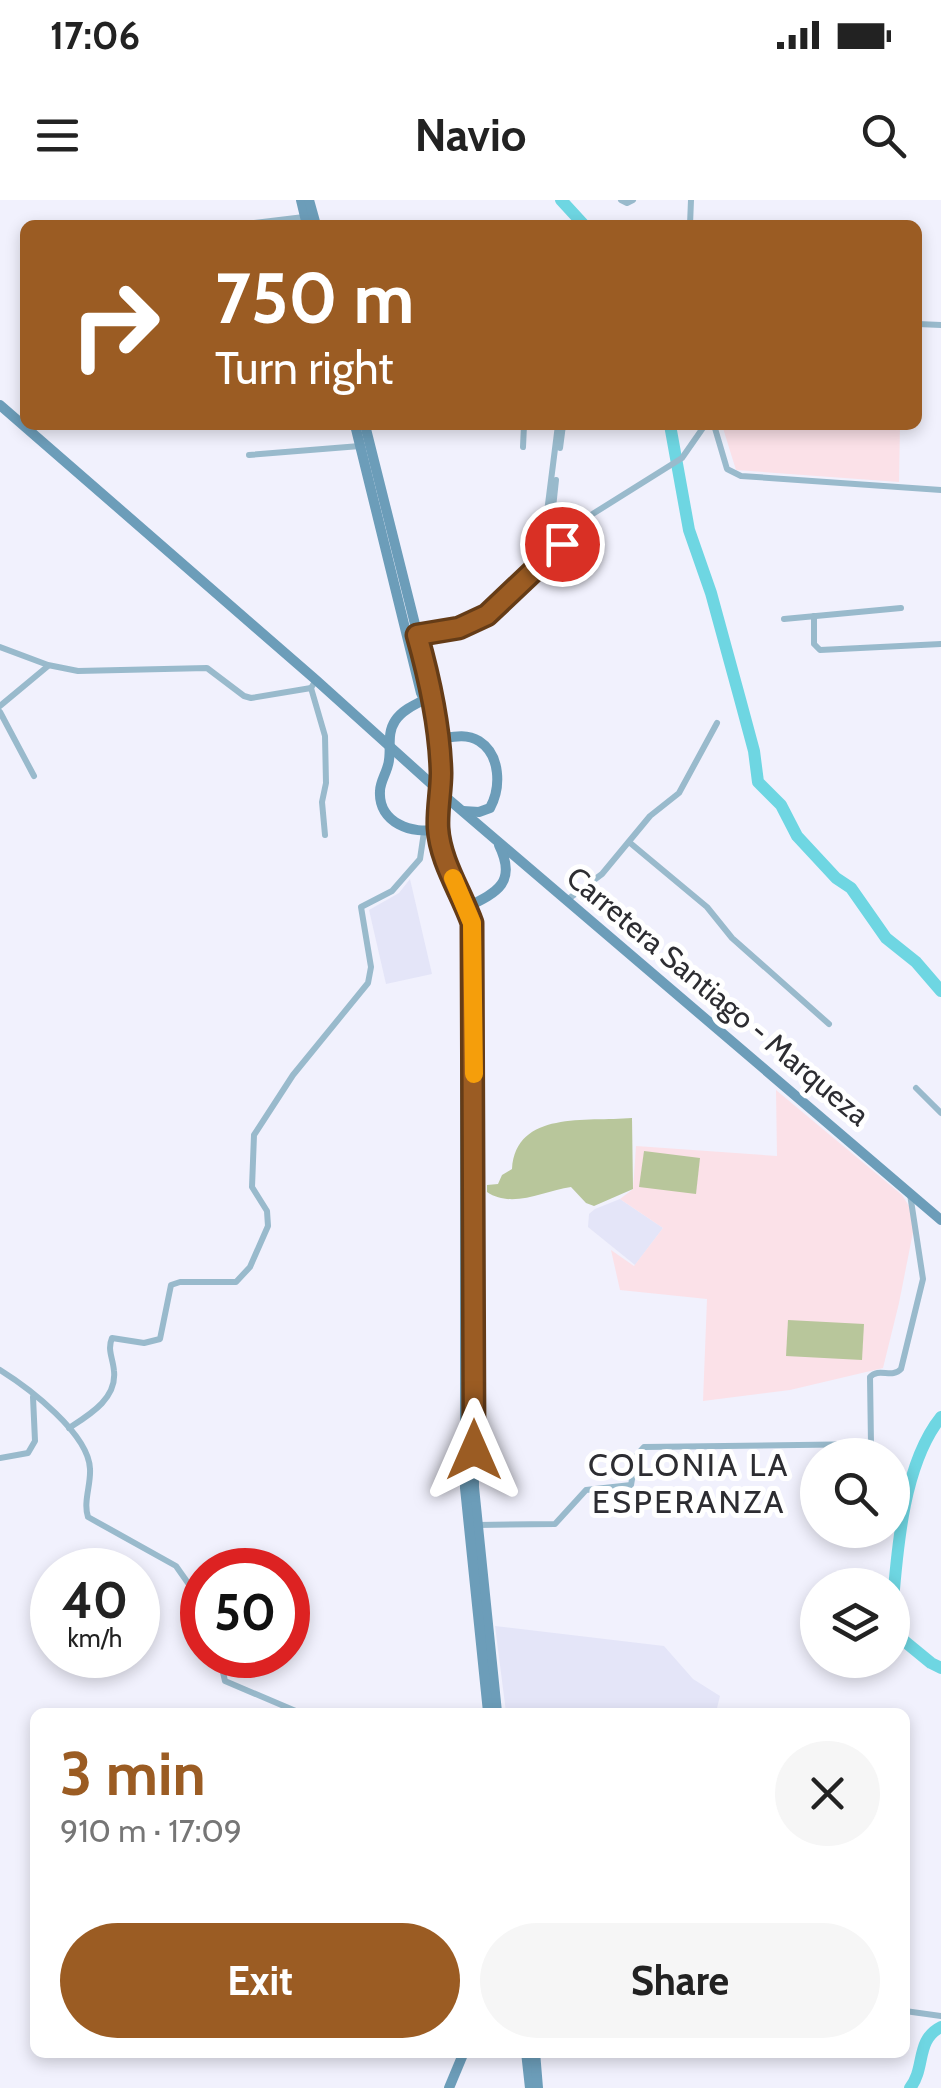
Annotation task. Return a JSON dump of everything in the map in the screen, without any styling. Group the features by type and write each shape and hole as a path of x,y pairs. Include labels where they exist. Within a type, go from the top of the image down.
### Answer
{"main road":[{"name":"Carretera Santiago - Marqueza","path":"0,406 5,416"},
{"name":"Carretera Santiago - Marqueza","path":"21,430 941,1220"},
{"path":"356,430 437,725 441,782 438,828 444,854 472,923 476,1525 497,1708"},
{"path":"366,430 412,637"},
{"path":"429,698 393,724 380,792 388,814 409,830 424,832 438,828"},
{"path":"438,739 464,736 478,740 496,766 498,793 490,808 463,811"},
{"path":"387,770 412,767"},
{"path":"488,1708 465,1488 465,924 468,910 494,893 504,881 506,867 496,839"},
{"path":"450,2088 462,2058"},
{"path":"527,2058 530,2088"},
{"path":"535,2058 538,2088"}],"street":[{"path":"621,200 633,200"},
{"path":"523,447 524,430"},
{"path":"547,559 545,528 559,430"},
{"path":"558,547 552,517 560,430"},
{"path":"412,637 474,623 604,506 682,458 702,430"},
{"path":"715,430 727,469 741,476 941,490"},
{"path":"250,455 360,446"},
{"path":"784,619 901,608"},
{"path":"814,616 814,644 820,650 941,644"},
{"path":"0,648 78,671 208,668 251,698 314,684 325,736 325,835"},
{"path":"34,776 0,708 48,665"},
{"path":"567,900 602,874 650,816 684,787 717,723"},
{"path":"69,1428 90,1415 110,1392 114,1375 109,1346 112,1338 155,1342 160,1339 172,1286 180,1282 236,1282 250,1267 268,1226 268,1217 252,1188 254,1135 293,1075 368,983 371,972 361,908 392,890 420,858 424,832"},
{"path":"629,842 694,896 732,938 829,1024"},
{"path":"916,1088 941,1113"},
{"path":"476,1525 554,1524 586,1490 631,1485 636,1456 644,1448 871,1444 870,1376 877,1372 898,1373 901,1369 921,1294 922,1260 910,1193"},
{"path":"0,1370 69,1428 86,1449 90,1468 88,1517 180,1572"},
{"path":"0,1458 28,1452 35,1440 34,1396"},
{"path":"225,1678 289,1708"},
{"path":"910,2012 941,2016"}],"shaded area":[{"path":"724,430 900,430 899,482 736,470"},
{"path":"410,879 432,974 386,984 369,910 399,893"},
{"path":"776,1090 902,1195 916,1217 899,1303 883,1368 790,1390 703,1401 707,1299 620,1290 611,1250 634,1266 663,1228 620,1199 633,1189 636,1146 777,1156"},
{"path":"620,1199 663,1228 635,1265 588,1227 589,1214"},
{"path":"495,1626 664,1646 693,1679 720,1696 717,1708 505,1708"}],"green space":[{"path":"632,1118 633,1189 594,1206 571,1187 517,1199 487,1192 487,1185 498,1184 502,1175 512,1169 516,1150 526,1137 540,1128 575,1120"},
{"path":"644,1151 700,1158 696,1194 639,1187"},
{"path":"788,1320 864,1324 862,1360 786,1356"}],"waterway":[{"path":"561,200 579,220"},
{"path":"671,430 689,530 711,593 754,751 758,782 781,805 797,836 836,878 851,888 886,938 916,962 941,991"},
{"path":"896,1568 910,1485 928,1437 941,1417"},
{"path":"910,1646 941,1668"},
{"path":"910,2088 927,2039 941,2027"}],"slow traffic":[{"path":"453,878 472,923 474,1074"}],"district":[{"name":"COLONIA LA ESPERANZA","path":"689,1482"}],"route":[{"path":"474,1450 472,923 444,854 438,828 441,768 434,696 417,635 459,628 487,615 562,544"}]}
